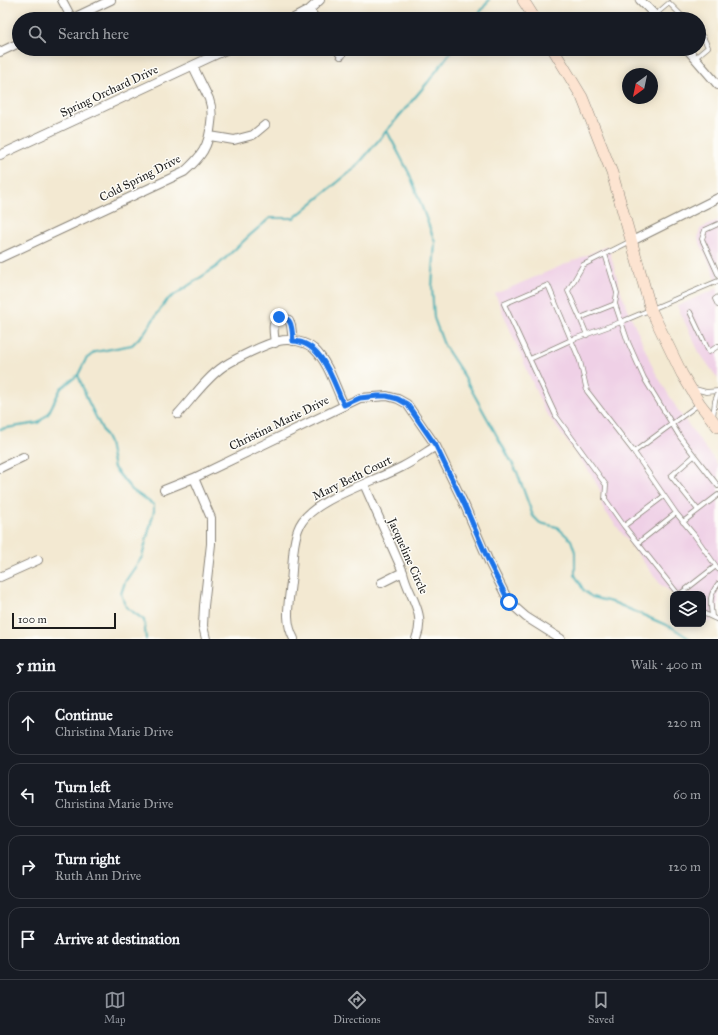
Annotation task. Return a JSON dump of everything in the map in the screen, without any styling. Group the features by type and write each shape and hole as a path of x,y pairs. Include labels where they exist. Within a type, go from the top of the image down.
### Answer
{"main road":[{"path":"523,0 531,12"},
{"path":"557,56 582,97 612,173 651,310 682,374 700,404 715,423"}],"street":[{"path":"62,0 68,12"},
{"path":"86,12 111,0"},
{"path":"306,12 320,0"},
{"path":"640,0 652,12"},
{"path":"0,52 12,46"},
{"name":"Spring Orchard Drive","path":"0,155 214,56"},
{"path":"695,58 718,85"},
{"name":"Cold Spring Drive","path":"0,258 184,172 198,160 207,146 210,136 212,116 209,100 193,66"},
{"path":"210,136 234,140 253,135 265,125"},
{"path":"632,241 718,198"},
{"path":"275,342 274,323 276,319 282,316 289,320 293,341"},
{"path":"178,414 207,382 224,366 280,340 299,341 313,348 322,358 344,405"},
{"name":"Christina Marie Drive","path":"164,490 194,478 360,398 387,396 398,399 407,404 436,446 509,602 526,617 561,639"},
{"name":"Mary Beth Court","path":"294,639 290,633 287,619 295,544 300,525 308,513 328,500 402,467 436,446"},
{"path":"0,468 23,458"},
{"path":"194,478 211,518 211,544 203,626 206,639"},
{"name":"Jacqueline Circle","path":"364,484 403,572 405,583 417,606 420,620 416,639"},
{"path":"0,577 38,560"},
{"path":"381,583 403,572"}],"lane":[{"path":"661,12 668,3 678,12"},
{"path":"718,224 705,230 702,239 718,274"},
{"path":"587,335 568,291 582,265 632,241"},
{"path":"605,254 616,294 615,304 628,342 644,378 672,424 694,456 718,486"},
{"path":"530,359 571,340 621,322 718,282"},
{"path":"677,591 624,526 605,499 606,485 556,416 504,304 548,284 580,361 587,391 634,452 676,513 695,536 717,567 683,591"},
{"path":"718,297 715,299 718,305"},
{"path":"580,318 615,304"},
{"path":"690,312 710,352 718,346"},
{"path":"690,388 706,392 718,392 715,402 715,423"},
{"path":"634,452 700,404"},
{"path":"694,456 671,476 698,510"},
{"path":"683,522 718,494"},
{"path":"624,526 664,496"},
{"path":"638,543 676,513"},
{"path":"712,616 710,601 713,591 718,584"},
{"path":"706,614 718,620"}],"shaded area":[{"path":"718,220 718,282 698,239 700,229"},
{"path":"608,246 622,295 654,370 679,412 718,465 718,612 710,623 706,620 706,591 670,592 661,585 602,507 601,492 591,474 544,410 495,294"},
{"path":"718,288 718,379 699,352 677,306"}],"waterway":[{"path":"480,12 489,0"},
{"path":"0,429 38,423 48,414 61,388 78,375 86,359 95,352 132,345 144,333 167,300 216,267 270,218 294,218 355,168 428,82 448,56"},
{"path":"387,131 410,175 435,242 432,288 434,318 444,345 461,371 517,472 533,516 540,523 557,527 571,540 575,552 575,575 584,591 592,597 615,603 673,628 690,639"},
{"path":"78,375 88,401 109,443 114,468 132,490 154,505 154,511 142,557 125,582 121,594 126,607 144,620 146,639"}],"route":[{"path":"279,317 286,317 289,320 293,341 299,341 313,348 322,358 344,405 360,398 378,396 387,396 398,399 407,404 436,446 509,602"}]}
